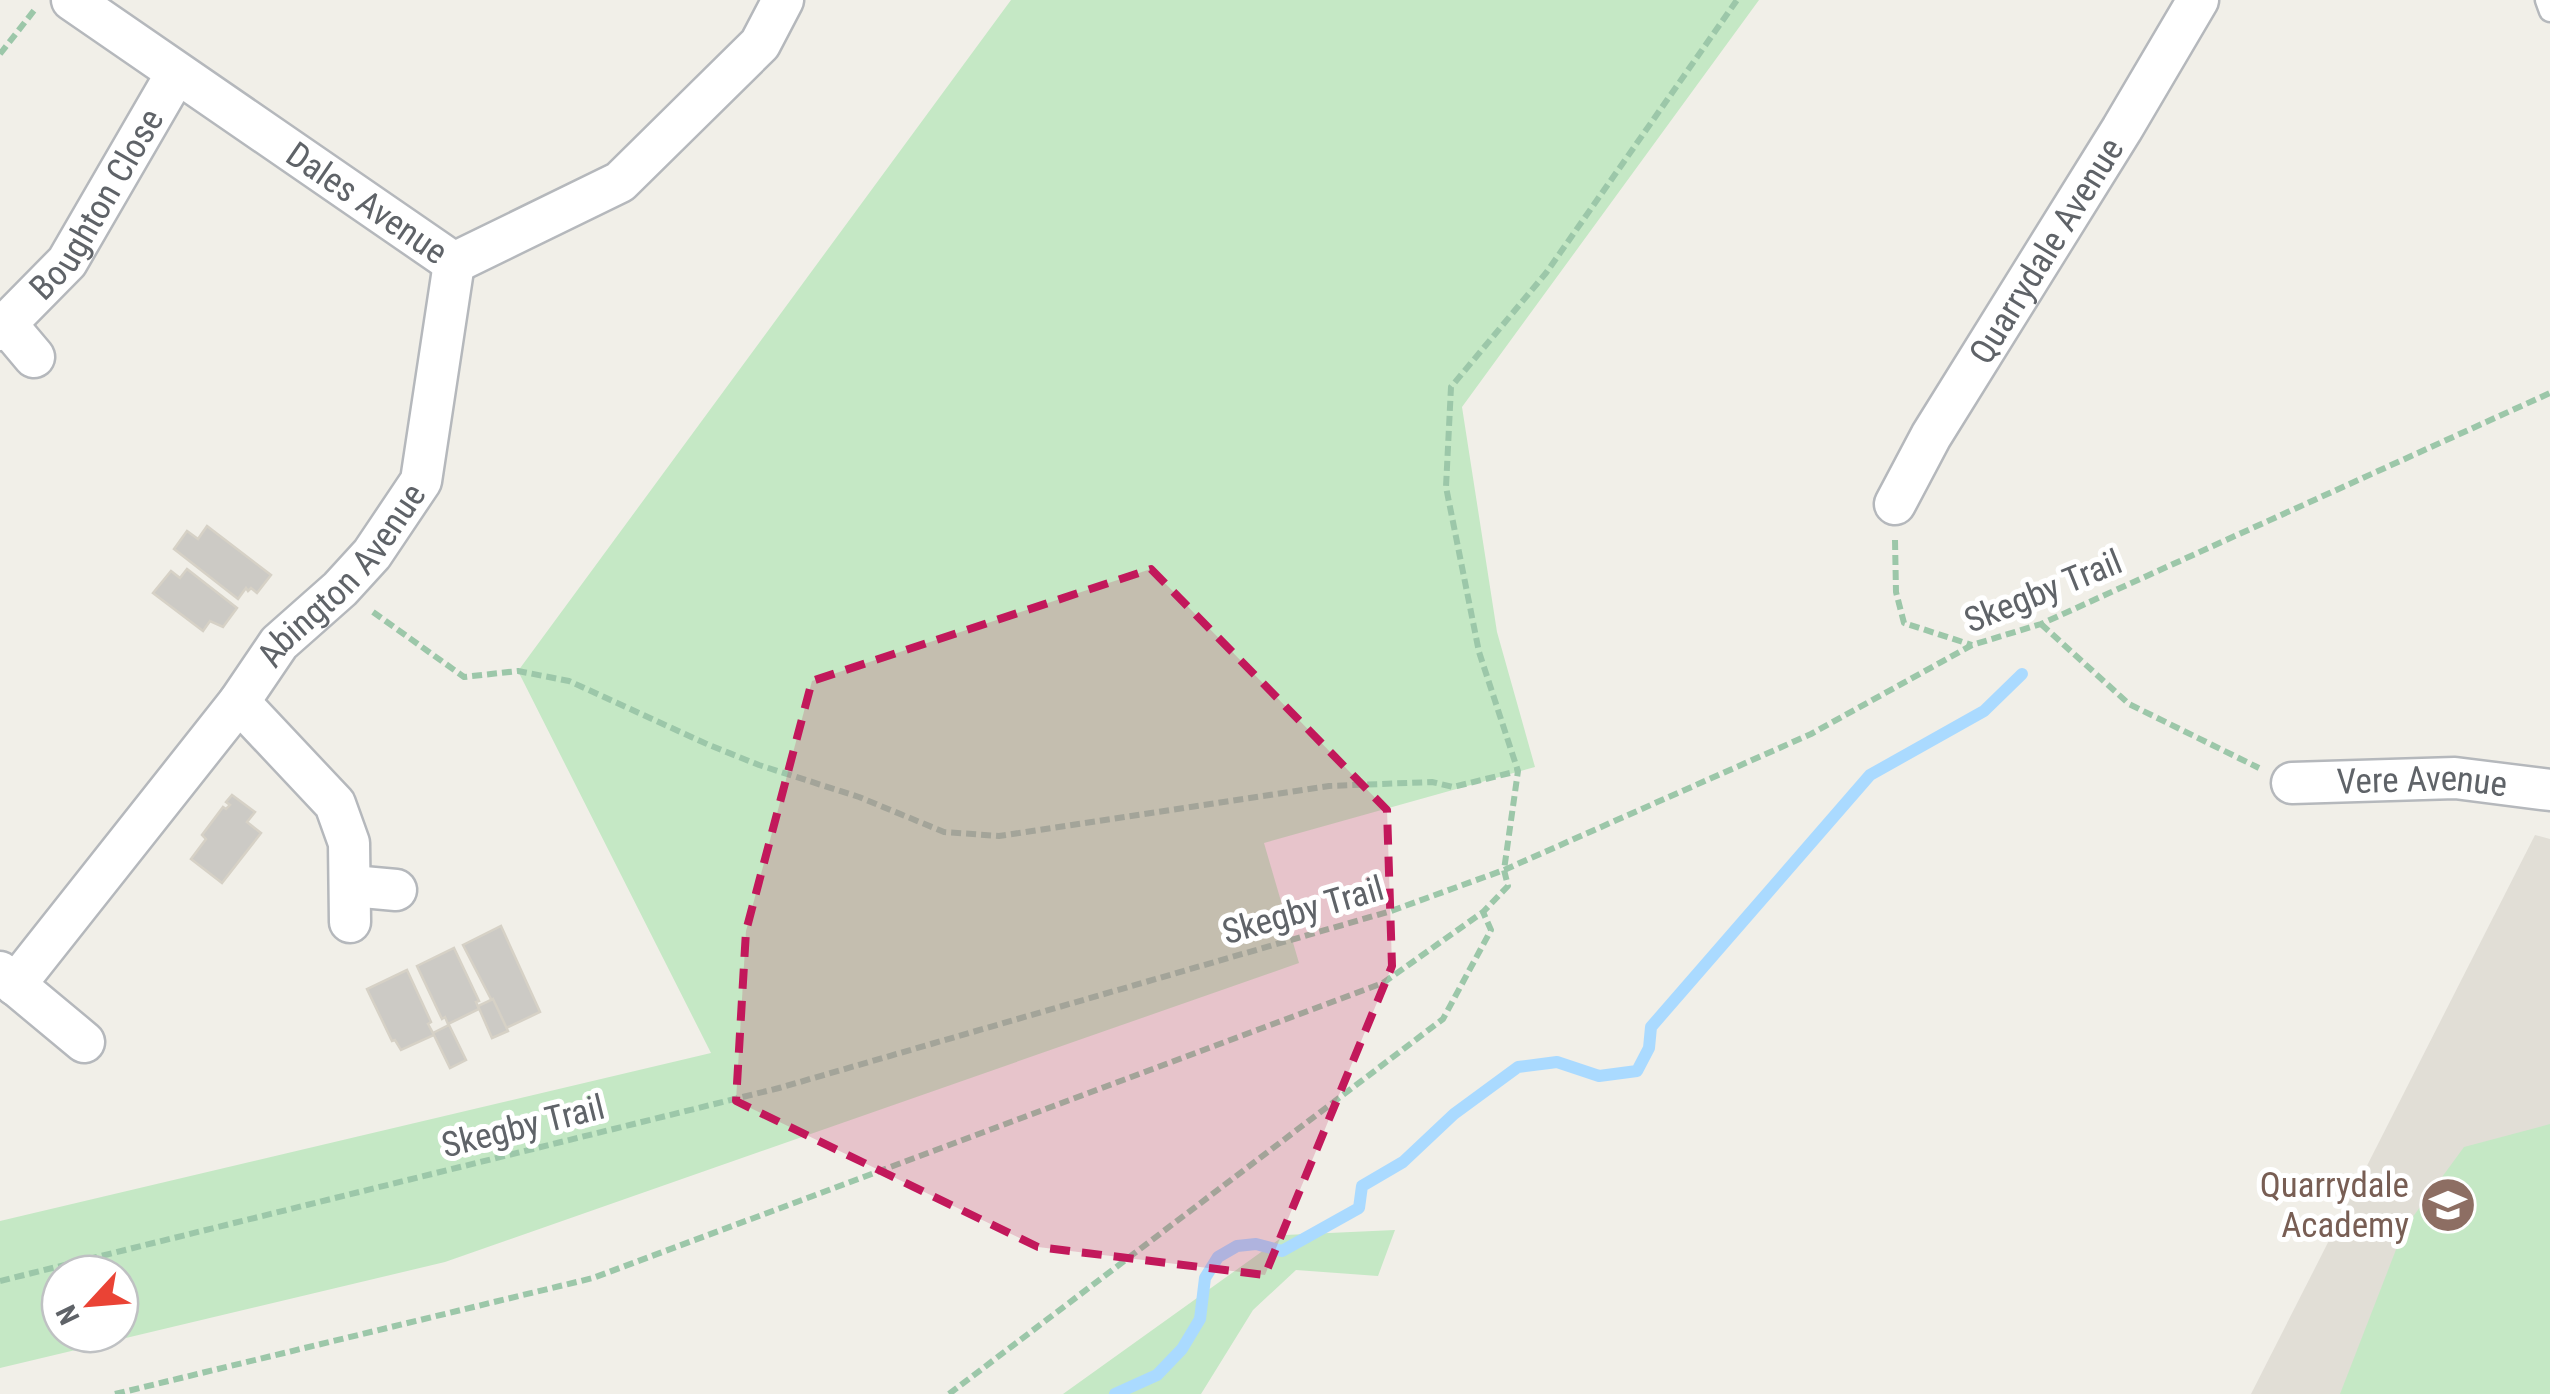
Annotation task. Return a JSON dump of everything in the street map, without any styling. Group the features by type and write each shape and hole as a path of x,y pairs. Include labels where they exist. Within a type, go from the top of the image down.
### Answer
{"street":[{"name":"Dales Avenue","path":"72,0 454,263 620,182 760,44 783,0"},
{"name":"Quarrydale Avenue","path":"1895,504 1931,436 2198,0"},
{"name":"Boughton Close","path":"34,357 4,327 67,262 176,74"},
{"name":"Abington Avenue","path":"84,1042 7,978 239,702 279,644 372,554 421,481 454,263"},
{"name":"Abington Avenue","path":"239,702 334,804 349,843 351,904 396,890"},
{"name":"Vere Avenue","path":"2292,783 2454,778 2550,790"}],"lane":[{"path":"2546,0 2550,11"}],"path":[{"path":"0,54 42,0"},
{"path":"116,1394 593,1278 1383,983 1483,912 1508,886 1504,870 1518,772 1479,652 1446,488 1452,387 1546,273 1737,0"},
{"name":"Skegby Trail","path":"0,1282 779,1088 1391,912 1504,870 1811,734 1972,645 2041,624 2550,393"},
{"path":"1895,504 1896,592 1904,623 1972,645"},
{"path":"340,589 464,677 518,671 569,681 709,745 859,797 944,832 999,836 1329,786 1432,782 1454,787 1518,772"},
{"path":"2041,624 2129,704 2292,783"},
{"path":"949,1394 1443,1019 1490,930 1483,912"}],"highlighted area":[{"path":"1151,569 1387,810 1392,966 1265,1275 1038,1247 736,1101 746,931 812,681"}],"shaded area":[{"name":"Quarrydale Academy","path":"2535,835 2550,839 2550,1394 2251,1394"}],"green space":[{"path":"1011,0 1759,0 1462,407 1497,632 1535,767 1264,843 1299,963 445,1262 140,1335 140,1254 40,1254 40,1354 59,1354 0,1368 0,1221 711,1053 518,671"},
{"path":"2550,1124 2550,1394 2340,1394 2404,1229 2464,1147"},
{"path":"1395,1230 1378,1276 1296,1270 1253,1310 1201,1394 1063,1394 1285,1235"}],"building":[{"path":"207,526 271,575 257,593 246,588 238,599 174,549 187,531 198,539"},
{"path":"187,569 237,608 223,627 210,621 203,631 153,593 171,571 180,578"},
{"path":"232,795 255,812 247,822 261,833 222,883 191,859 206,839 202,835 223,807 230,805 226,802"},
{"path":"501,926 540,1012 506,1028 463,945"},
{"path":"454,948 479,1001 479,1009 448,1024 417,966"},
{"path":"407,970 434,1035 401,1050 392,1041 367,989"},
{"path":"493,999 508,1031 492,1038 478,1006"},
{"path":"449,1025 466,1060 450,1068 433,1033"}],"waterway":[{"path":"1115,1394 1157,1375 1182,1349 1200,1319 1205,1278 1218,1257 1237,1246 1256,1244 1282,1251 1359,1208 1362,1186 1403,1162 1454,1114 1518,1067 1557,1062 1599,1076 1637,1071 1649,1048 1651,1027 1870,775 1984,711 2022,674"}],"place":[{"name":"Quarrydale Academy","path":"2448,1205"}]}
